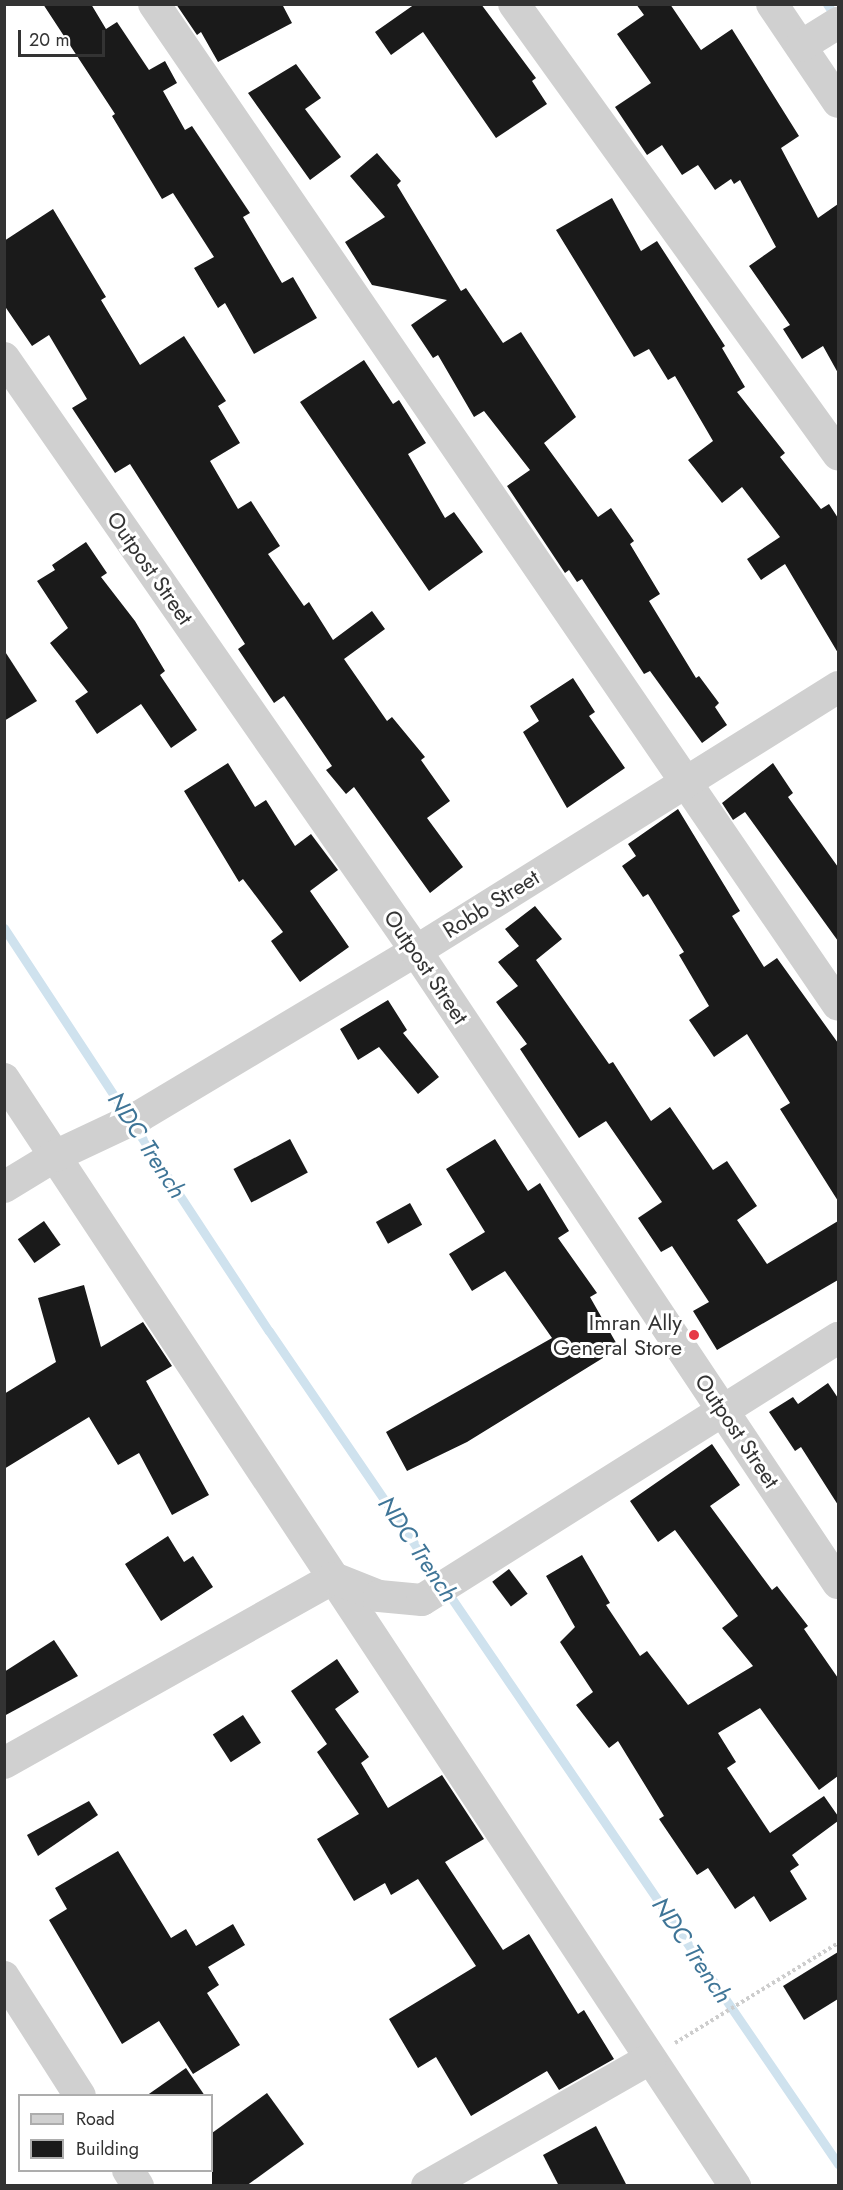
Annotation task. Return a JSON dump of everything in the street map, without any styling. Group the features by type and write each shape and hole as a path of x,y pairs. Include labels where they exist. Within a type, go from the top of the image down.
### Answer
{"street":[{"path":"154,4 838,1005"},
{"path":"514,4 838,454"},
{"path":"772,4 838,102"},
{"path":"801,46 838,23"},
{"name":"Outpost Street","path":"4,358 416,951 838,1583"},
{"name":"Robb Street","path":"4,1187 55,1156 107,1134 140,1116 416,951 838,687"},
{"path":"4,1079 735,2186"},
{"path":"334,1578 379,1596 422,1600 838,1338"},
{"path":"4,1764 334,1578"},
{"path":"4,1977 79,2094"},
{"path":"427,2186 650,2058"},
{"path":"129,2172 138,2186"}],"path":[{"path":"650,2058 838,1943"}],"building":[{"path":"43,4 91,4 106,29 117,22 149,70 165,61 177,83 163,91 185,130 192,126 250,213 243,217 282,283 293,277 317,318 254,354 225,303 218,308 194,268 214,257 173,193 162,199 112,116 115,114"},
{"path":"176,4 282,4 292,23 218,62 201,32 197,35"},
{"path":"415,4 481,4 536,78 532,81 547,104 496,138 423,32 391,55 375,32"},
{"path":"636,4 670,4 701,50 732,29 799,136 781,148 818,218 838,204 838,373 823,346 802,359 783,329 790,325 749,266 776,247 740,180 734,184 731,179 715,190 698,165 682,175 662,145 647,155 615,107 651,83 617,34 644,15"},
{"path":"296,64 321,98 305,109 341,157 310,180 248,93"},
{"path":"377,153 401,181 397,185 461,291 466,288 503,343 521,332 576,417 544,443 598,517 611,508 634,541 630,544 660,594 649,601 696,678 699,676 719,703 715,707 727,725 702,743 650,671 644,674 582,579 577,582 569,570 565,573 507,486 530,470 484,411 474,417 438,355 433,358 411,325 447,300 372,285 345,242 385,217 350,176"},
{"path":"612,198 641,251 657,241 725,346 722,348 745,387 737,392 785,453 780,457 821,509 829,504 838,518 838,653 785,564 761,580 747,559 780,537 742,487 722,503 688,460 713,441 675,376 668,380 649,349 634,357 556,230"},
{"path":"53,209 106,297 101,300 140,365 184,336 226,401 218,406 240,443 210,461 238,509 251,501 280,546 268,554 304,606 309,602 333,640 372,611 385,629 344,659 387,721 392,717 425,757 421,760 450,801 427,818 463,867 430,893 354,787 346,794 326,770 332,766 284,696 274,703 238,649 245,644 130,464 115,473 72,408 87,399 49,335 32,346 4,305 4,241"},
{"path":"364,360 393,404 399,400 426,443 408,454 445,518 454,512 483,552 429,591 300,402"},
{"path":"86,542 107,573 101,577 135,621 165,671 160,675 197,730 171,748 141,704 97,734 75,701 88,692 50,643 68,628 37,581 55,570 52,565"},
{"path":"4,650 37,701 4,721"},
{"path":"573,678 595,712 589,716 625,768 567,808 523,732 539,721 530,706"},
{"path":"228,763 255,807 266,800 295,846 311,834 338,870 310,891 349,947 300,982 271,941 283,932 243,879 239,882 184,791"},
{"path":"773,763 793,793 788,797 838,867 838,941 745,812 733,820 722,803"},
{"path":"678,809 740,911 732,916 764,967 777,958 838,1043 838,1201 780,1109 790,1103 747,1034 714,1057 689,1020 709,1006 679,955 684,952 648,894 643,897 622,866 636,856 628,844"},
{"path":"535,906 562,939 536,960 609,1064 613,1062 651,1121 670,1107 713,1170 727,1161 757,1206 737,1220 767,1264 838,1221 838,1280 717,1350 693,1311 709,1302 672,1246 661,1252 638,1218 662,1202 606,1121 579,1138 520,1049 527,1044 496,1002 518,986 498,962 519,946 505,929"},
{"path":"388,1000 407,1030 403,1033 439,1077 418,1094 379,1047 358,1060 340,1029"},
{"path":"290,1139 308,1173 251,1203 233,1169"},
{"path":"495,1139 528,1191 540,1183 569,1231 558,1238 597,1293 590,1297 619,1348 467,1442 407,1471 386,1432 552,1338 505,1271 472,1291 449,1254 485,1232 446,1169"},
{"path":"410,1203 422,1225 388,1244 376,1222"},
{"path":"44,1221 61,1245 34,1263 18,1239"},
{"path":"84,1285 101,1347 143,1322 172,1366 146,1381 209,1495 172,1515 139,1453 118,1465 89,1417 4,1469 4,1394 56,1362 38,1298"},
{"path":"828,1383 838,1398 838,1505 801,1447 795,1451 769,1412 793,1397 798,1404"},
{"path":"712,1444 740,1485 710,1506 772,1590 777,1586 808,1626 804,1629 838,1678 838,1776 819,1790 760,1708 718,1733 736,1762 727,1768 770,1833 824,1796 838,1816 838,1821 792,1855 799,1865 790,1871 807,1899 770,1922 754,1896 735,1909 708,1868 697,1875 659,1819 664,1816 618,1741 609,1748 576,1705 593,1692 560,1642 575,1627 546,1576 582,1555 610,1603 606,1605 640,1656 647,1651 688,1705 753,1666 722,1628 738,1616 675,1530 658,1542 630,1501"},
{"path":"168,1536 184,1562 193,1556 213,1587 161,1621 125,1564"},
{"path":"509,1569 528,1594 511,1606 492,1582"},
{"path":"54,1640 78,1676 4,1716 4,1672"},
{"path":"337,1659 359,1692 335,1709 369,1757 361,1763 388,1808 442,1775 484,1839 445,1862 503,1950 529,1934 578,2014 584,2010 614,2059 559,2090 547,2071 471,2116 436,2057 418,2068 389,2019 476,1966 418,1879 391,1895 385,1883 354,1901 317,1839 359,1814 317,1752 327,1744 291,1691"},
{"path":"243,1715 261,1743 231,1762 213,1735"},
{"path":"89,1801 98,1815 38,1856 27,1835"},
{"path":"118,1851 171,1938 186,1929 196,1946 233,1924 245,1945 208,1967 219,1985 207,1993 240,2045 193,2074 159,2021 122,2044 49,1920 67,1909 55,1888"},
{"path":"838,1952 838,1999 804,2020 783,1986"},
{"path":"186,2068 204,2094 149,2094"},
{"path":"267,2093 304,2144 246,2186 212,2186 213,2132"},
{"path":"596,2126 627,2186 559,2186 543,2155"}],"waterway":[{"path":"827,4 837,19"},
{"name":"NDC Trench","path":"4,928 269,1331 838,2164"}],"place":[{"name":"Imran Ally General Store","path":"694,1335"}]}
